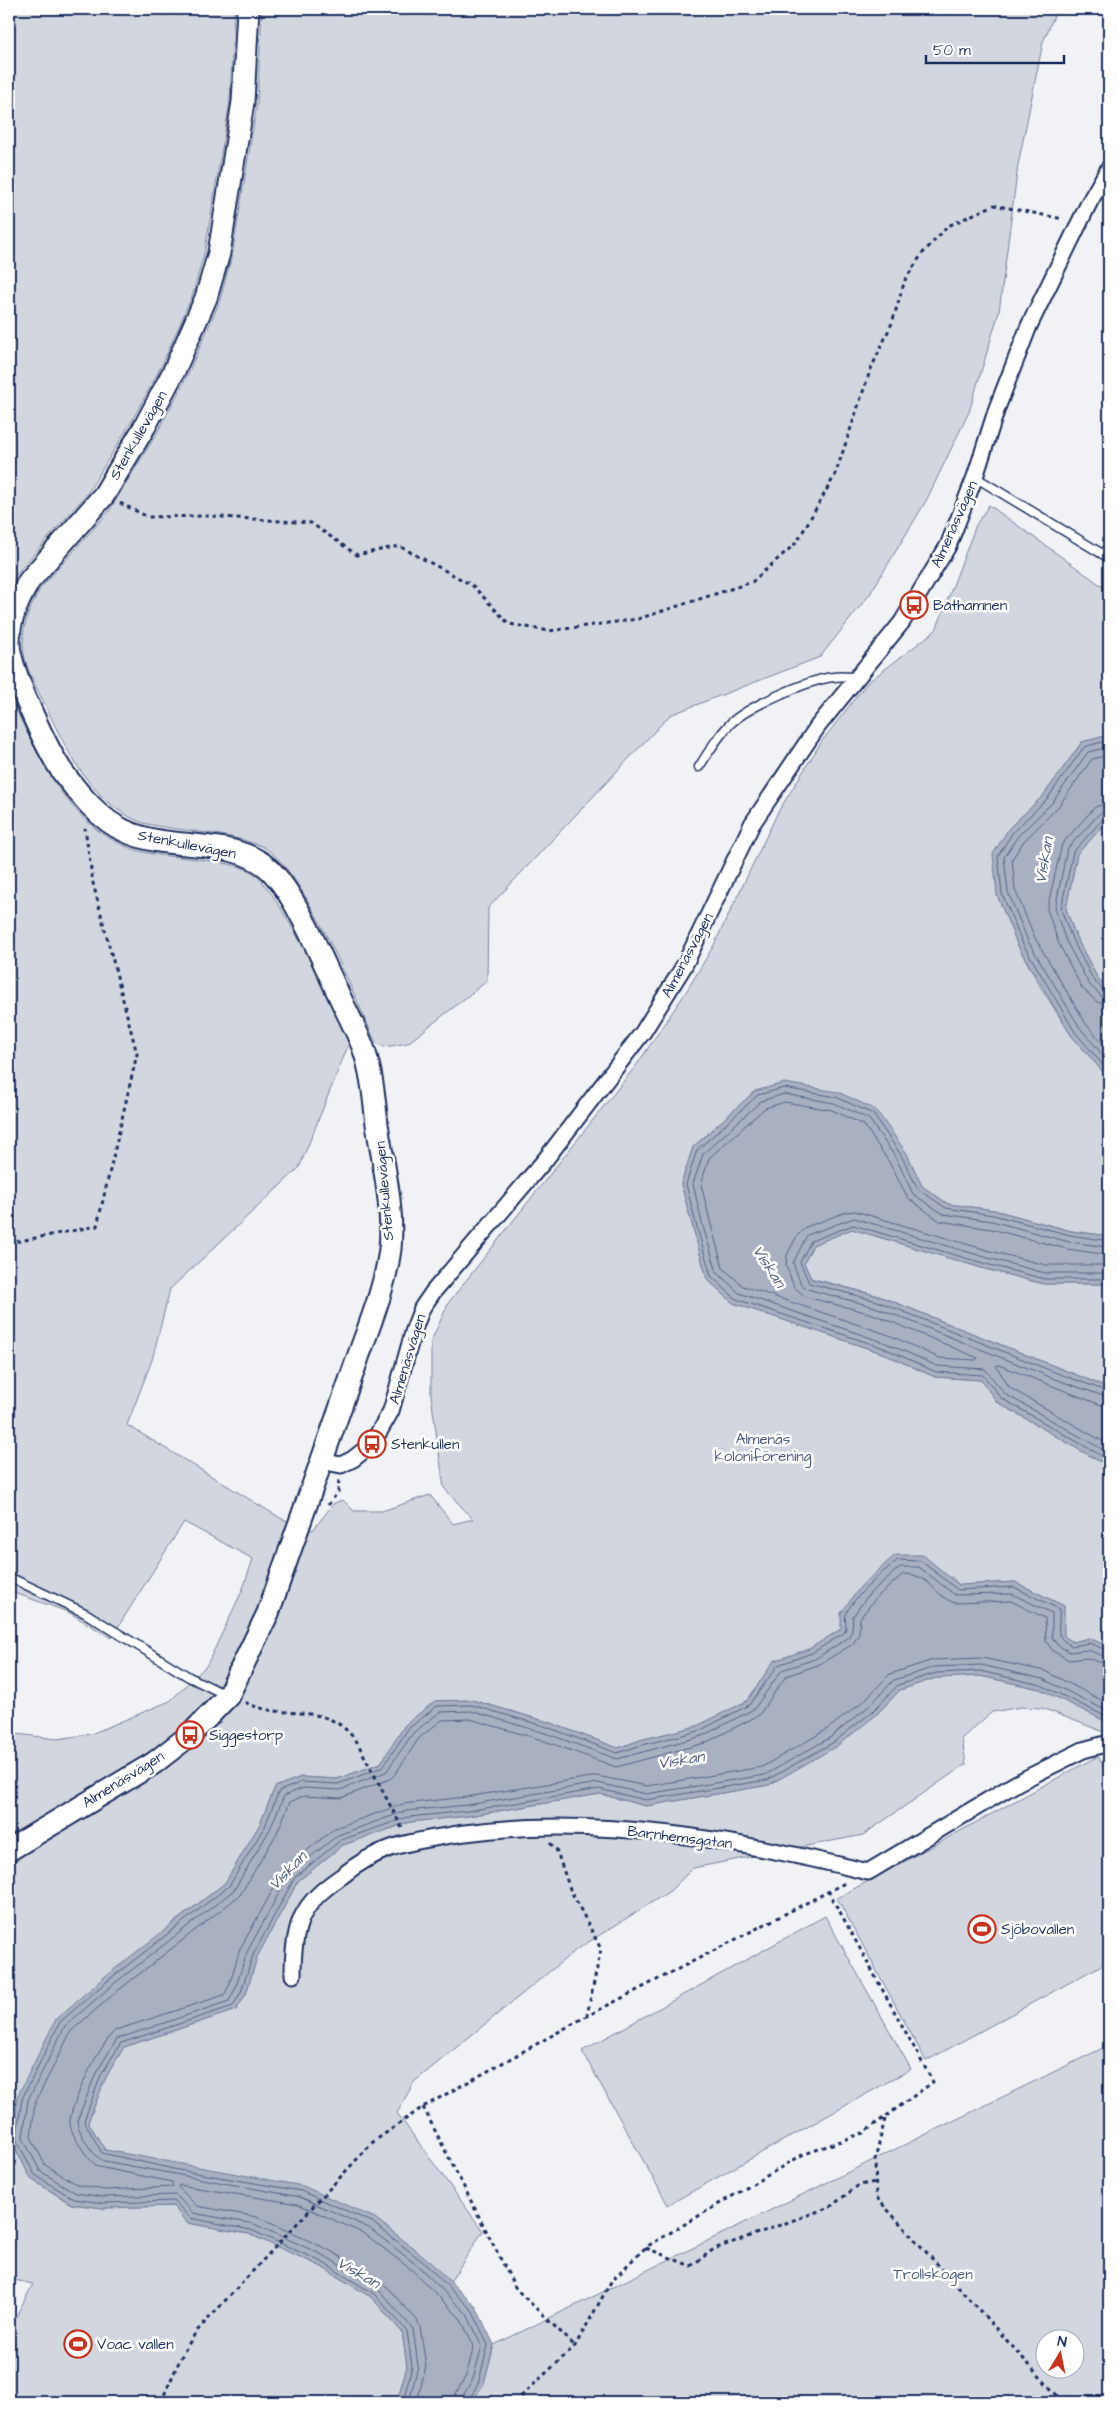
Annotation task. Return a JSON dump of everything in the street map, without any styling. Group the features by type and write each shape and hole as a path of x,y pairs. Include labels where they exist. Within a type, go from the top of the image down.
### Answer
{"street":[{"name":"Stenkullevägen","path":"248,9 243,102 219,253 206,298 174,370 145,426 104,495 29,581 12,614 9,645 22,690 62,772 105,818 123,831 154,840 236,852 255,858 271,871 292,901 312,939 363,1048 372,1083 384,1162 390,1227 390,1250 378,1302 321,1461"},
{"name":"Almenäsvägen","path":"9,1850 109,1788 154,1763 190,1734 228,1696 268,1613 321,1461 341,1465 353,1459 372,1444 391,1411 414,1329 422,1308 433,1292 550,1153 643,1032 684,966 752,824 787,769 856,677 902,622 948,546 975,477 997,408 1026,335 1077,227 1109,168"},
{"path":"868,1872 1016,1783 1083,1750 1109,1743"},
{"name":"Barnhemsgatan","path":"294,1975 294,1950 299,1928 312,1900 324,1888 362,1861 390,1848 430,1838 492,1830 556,1827 646,1832 729,1843 816,1859 868,1872"}],"lane":[{"path":"975,477 1109,558"},
{"path":"700,767 717,738 733,721 804,684 832,677 856,677"},
{"path":"9,1577 85,1613 189,1677 228,1696"}],"path":[{"path":"104,495 148,517 208,516 311,523 357,554 399,546 472,585 509,624 549,631 638,619 752,582 797,542 835,475 870,371 892,323 905,280 922,254 948,226 994,205 1061,218 1077,227"},
{"path":"9,1243 97,1226 137,1054 93,883 80,792"},
{"path":"228,1696 256,1708 325,1716 348,1730 357,1742 402,1827"},
{"path":"533,1828 556,1849 570,1889 601,1948 587,2016"},
{"path":"161,2402 183,2353 196,2332 269,2256 373,2142 423,2107 587,2016 868,1872"},
{"path":"515,2402 575,2346 612,2280 646,2247 802,2155 863,2133 933,2082 829,1892"},
{"path":"423,2107 516,2289 575,2346"},
{"path":"885,2118 875,2160 876,2197 1063,2402"},
{"path":"646,2247 691,2266 714,2249 830,2207 859,2185 876,2182"}],"green space":[{"path":"9,9 234,9 230,101 205,250 193,294 162,365 133,419 87,494 18,572 9,588"},
{"path":"262,9 1057,9 1043,42 1018,165 999,312 969,412 926,501 870,594 820,657 670,715 488,908 487,981 408,1043 384,1047 376,1043 326,934 309,903 292,876 275,856 259,845 245,840 143,823 109,803 84,775 63,742 31,676 25,659 23,643 23,635 30,608 40,589 109,511 157,433 187,376 219,303 232,256 257,104"},
{"name":"Almenäs koloniförening","path":"989,505 1109,591 1109,666 1106,694 1109,699 1109,735 1082,742 1043,796 1009,828 997,895 1018,946 1040,986 1071,1035 1109,1079 1109,1236 1071,1231 994,1210 948,1204 922,1186 906,1152 755,1091 693,1147 681,1184 707,1279 733,1303 882,1353 935,1377 981,1380 997,1402 1097,1460 1109,1465 1109,1647 1089,1638 1073,1642 1063,1636 1064,1606 1015,1582 959,1585 952,1577 841,1629 809,1649 774,1661 747,1701 697,1726 640,1740 618,1748 548,1722 472,1700 435,1701 405,1725 381,1763 337,1779 301,1777 275,1787 260,1824 225,1883 173,1923 17,2097 11,2140 31,2179 71,2204 103,2208 173,2206 187,2223 249,2234 320,2266 371,2297 402,2332 407,2366 397,2402 9,2402 9,2330 33,2284 9,2279 9,1733 57,1739 91,1734 170,1701 207,1665 242,1591 253,1559 184,1522 111,1638 68,1612 9,1591 9,695 33,745 63,794 80,815 101,833 125,846 153,854 241,867 250,871 262,882 290,923 350,1041 299,1168 170,1289 152,1360 127,1425 282,1519 313,1530 334,1503 343,1500 354,1511 382,1511 430,1495 453,1524 473,1519 444,1488 431,1396 431,1341 449,1302 638,1063 686,992 714,945 778,812 822,741 867,683 936,630 976,525"},
{"path":"1109,820 1109,988 1098,979 1076,937 1066,909 1077,854"},
{"path":"852,1229 985,1269 1044,1284 1109,1284 1109,1388 879,1296 811,1278 804,1263 813,1245"},
{"path":"980,1676 1040,1689 1109,1723 1109,1734 1042,1708 1021,1707 992,1712 962,1738 966,1764 863,1835 693,1868 670,1891 576,1950 414,2082 397,2113 483,2231 450,2282 425,2257 179,2165 105,2150 88,2122 106,2077 124,2047 236,2010 246,1994 257,1957 298,1881 343,1845 410,1822 468,1816 600,1794 646,1806 769,1785 875,1716 900,1690 936,1678"},
{"name":"Sjöbovallen","path":"1098,1756 1109,1777 1109,1961 926,2061 837,1898"},
{"path":"825,1916 911,2069 668,2205 582,2051"},
{"name":"Trollskogen","path":"1109,2045 1109,2402 472,2402 484,2383 494,2345"}],"water":[{"name":"Viskan","path":"1109,735 1109,820 1077,854 1066,909 1076,937 1098,979 1109,988 1109,1079 1071,1035 1018,946 997,895 993,854 1009,828 1043,796 1082,742"},
{"name":"Viskan","path":"784,1083 838,1092 876,1110 906,1152 922,1186 948,1204 994,1210 1071,1231 1109,1236 1109,1284 1044,1284 985,1269 852,1229 813,1245 804,1263 811,1279 879,1296 1109,1388 1109,1465 1097,1460 997,1402 981,1380 935,1377 882,1353 733,1303 707,1279 681,1184 693,1147 755,1091"},
{"name":"Viskan","path":"895,1555 923,1555 959,1585 1015,1582 1064,1606 1064,1636 1073,1642 1089,1638 1109,1647 1109,1723 1040,1689 980,1676 936,1678 900,1690 875,1716 837,1746 769,1785 646,1806 600,1794 468,1816 410,1822 343,1845 298,1881 257,1957 246,1994 236,2010 124,2047 106,2077 88,2122 105,2150 303,2186 375,2218 425,2257 476,2307 494,2345 484,2383 472,2402 397,2402 407,2366 402,2332 371,2297 320,2266 249,2234 187,2223 173,2206 103,2208 72,2204 31,2179 11,2140 17,2097 56,2019 103,1978 225,1883 260,1824 275,1787 301,1777 337,1779 381,1763 405,1725 435,1701 472,1700 548,1722 618,1748 640,1740 697,1726 747,1701 774,1661 809,1649 841,1629 841,1613 861,1586"}],"place":[{"name":"Båthamnen","path":"914,605"},
{"name":"Stenkullen","path":"372,1444"},
{"name":"Siggestorp","path":"190,1735"},
{"name":"Sjöbovallen","path":"982,1929"},
{"name":"Voac vallen","path":"78,2344"}]}
